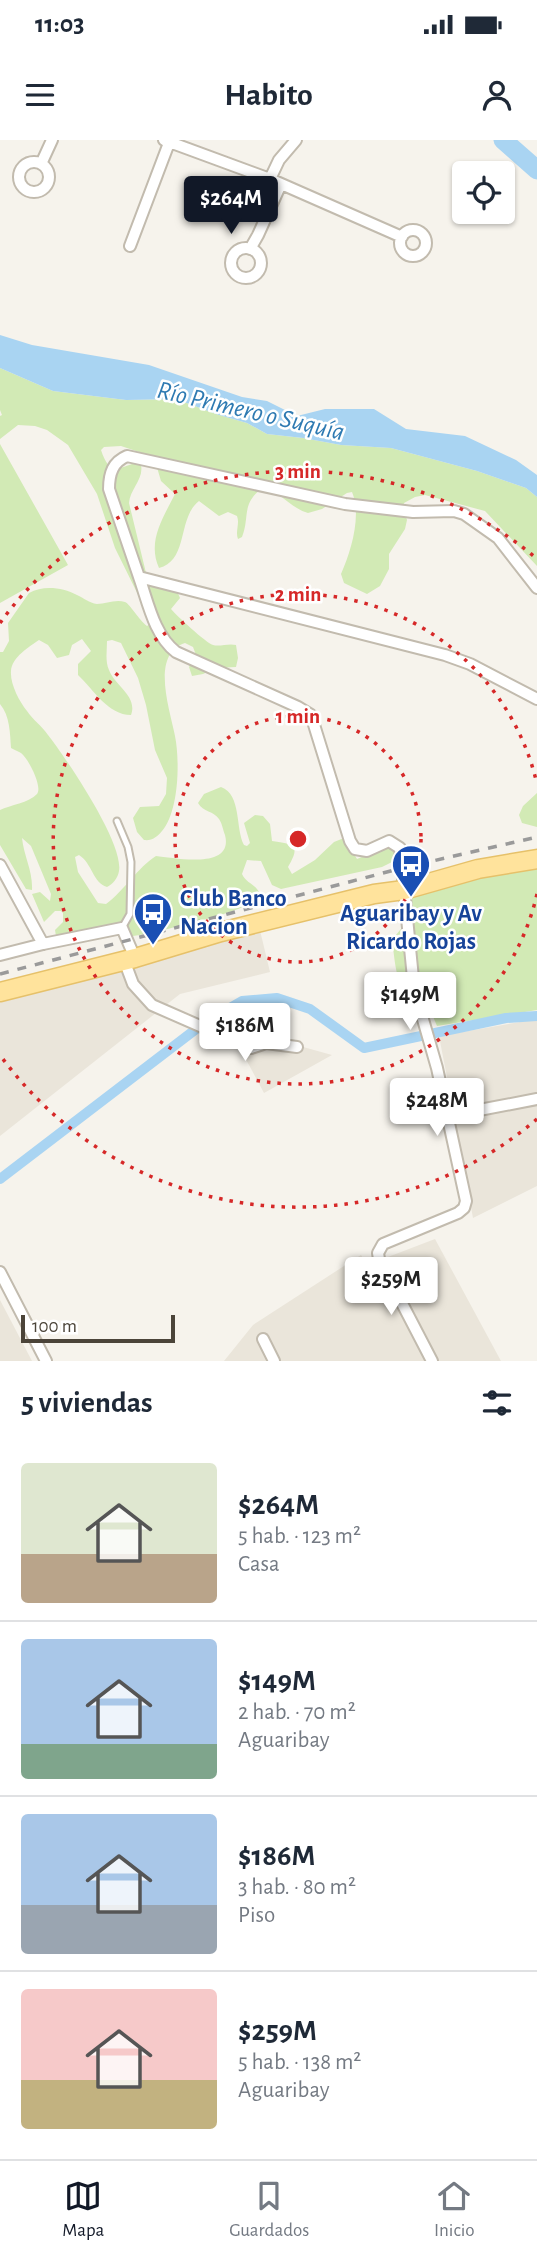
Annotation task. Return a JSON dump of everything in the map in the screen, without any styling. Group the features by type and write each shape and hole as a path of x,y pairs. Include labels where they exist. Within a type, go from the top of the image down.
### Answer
{"main road":[{"path":"0,992 374,894 404,890 508,863 537,859"}],"street":[{"path":"41,164 52,140"},
{"path":"250,248 276,181 279,160 296,140"},
{"path":"130,246 166,141 276,181 402,237"},
{"path":"432,1361 378,1253 383,1244 458,1213 464,1208 466,1201 437,1068 414,988 401,852 397,844 389,841 362,851 355,849 349,841 311,715 299,707 176,652 169,646 158,629 139,577 109,489 109,478 114,464 127,456 345,504 413,512 447,511 464,514 498,538 537,587"},
{"path":"139,577 445,656 470,664 537,699"},
{"path":"0,865 43,944"},
{"path":"0,955 121,928 130,959 133,984 152,1005 232,1040 233,1047 238,1050 265,1043 297,1047"},
{"path":"448,1116 537,1099"},
{"path":"0,1272 46,1361"},
{"path":"263,1339 274,1361"}],"lane":[{"path":"117,821 128,846 131,862 130,914 121,928"}],"shaded area":[{"path":"258,922 270,972 180,994 0,1136 0,990"},
{"path":"537,1019 537,1186 473,1218 455,1121 472,1118 470,1106 453,1108 439,1036"},
{"path":"257,1039 278,1040 332,1055 264,1093 242,1052"},
{"path":"435,1239 501,1361 224,1361 253,1325 361,1255 367,1265"},
{"path":"0,1300 32,1361 0,1361"}],"green space":[{"path":"0,368 53,391 126,400 176,399 247,423 267,434 341,445 391,448 477,471 526,488 537,497 537,566 485,511 425,495 404,503 407,520 405,529 389,554 389,569 380,586 367,594 344,583 341,574 352,544 356,522 352,492 322,509 308,513 273,492 261,489 248,506 242,537 238,539 237,516 228,512 219,516 199,501 192,508 175,557 159,568 156,539 175,494 161,481 156,464 145,454 121,446 104,447 101,450 104,458 114,468 137,462 141,465 141,475 129,503 147,577 163,589 176,589 180,598 171,609 209,643 236,645 238,658 236,667 216,668 192,676 189,667 196,655 193,647 185,643 174,649 168,659 165,684 177,746 177,785 168,822 152,839 144,840 137,832 133,818 140,807 159,806 166,794 167,778 155,750 138,678 121,643 107,641 107,663 112,676 129,697 131,715 115,711 108,706 78,675 78,664 91,651 82,639 72,645 69,655 57,658 48,645 39,640 22,653 12,666 12,681 21,702 67,762 113,841 119,871 115,880 107,887 102,885 79,855 75,857 78,872 98,903 106,904 156,856 201,859 212,858 221,853 225,846 225,835 221,822 198,803 204,794 221,787 228,791 235,804 244,845 250,843 244,823 255,815 263,816 270,824 272,841 293,847 294,854 288,867 292,874 315,860 334,842 344,838 357,859 388,846 398,851 396,860 382,867 281,889 272,885 261,861 247,860 242,874 259,892 252,902 211,918 128,937 120,926 56,936 55,930 63,922 61,911 55,911 44,922 32,894 40,892 50,901 51,894 31,846 22,838 32,890 26,889 0,845 0,810 29,800 38,790 34,773 27,761 21,753 11,748 8,719 0,704 0,652 3,652 9,641 8,623 29,593 53,588 71,592 94,603 125,602 147,626 152,623 115,548 97,494 68,445 47,430 35,426 18,425 0,439"},
{"path":"0,444 68,565 0,603"},
{"path":"537,793 537,827 522,823 519,815 523,806"},
{"path":"537,867 537,1010 437,1026 429,1007 425,1008 407,993 396,971 392,940 412,915 409,893 505,868"}],"water":[{"name":"Río Primero o Suquía","path":"0,335 32,345 149,365 242,397 267,401 297,416 325,409 374,409 406,429 465,436 516,460 537,475 537,497 526,488 477,471 391,448 341,445 267,434 247,423 176,399 126,400 53,391 0,368"}],"waterway":[{"path":"503,140 537,170"},
{"path":"0,1179 204,1023 242,1001 277,998 310,1009 364,1048 506,1018 537,1016"}],"railway":[{"path":"0,974 402,868 537,837"}],"place":[{"name":"Aguaribay y Av Ricardo Rojas","path":"411,898"},
{"name":"Club Banco Nacion","path":"153,946"}]}
